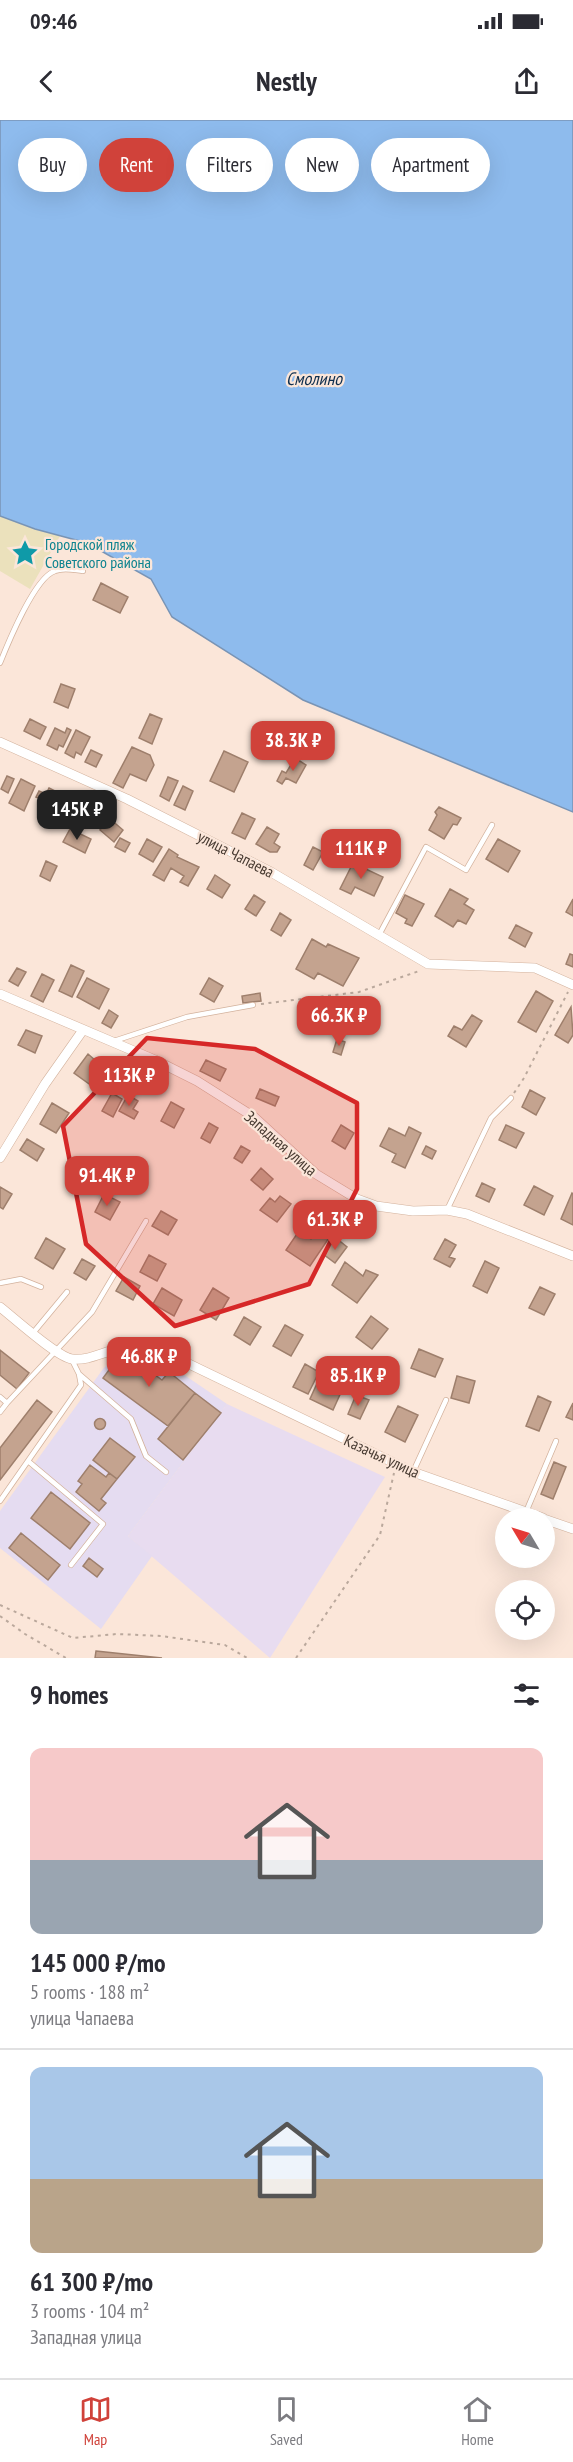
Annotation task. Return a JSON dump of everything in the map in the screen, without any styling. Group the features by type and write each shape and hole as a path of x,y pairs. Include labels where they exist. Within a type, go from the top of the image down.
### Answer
{"street":[{"name":"улица Чапаева","path":"0,742 127,799 271,872 428,964 535,968 573,985"},
{"name":"Западная улица","path":"0,994 155,1060 227,1098 254,1117 316,1174 357,1199 376,1206 413,1211 447,1210 467,1214 573,1256"},
{"path":"0,1158 45,1084 83,1030"},
{"path":"0,1307 56,1351 72,1359"},
{"name":"Казачья улица","path":"72,1359 95,1357 117,1349 138,1346 160,1350 413,1472 514,1508"},
{"name":"Казачья улица","path":"555,1522 573,1529"}],"lane":[{"path":"0,663 29,601 47,574 67,569 83,571"},
{"path":"379,935 426,847 466,870 492,825"},
{"path":"111,1041 187,1017 253,1005"},
{"path":"447,1210 491,1119 511,1098"},
{"path":"0,1412 92,1312 146,1221"},
{"path":"0,1283 21,1280 41,1287"},
{"path":"33,1333 67,1292"},
{"path":"0,1501 81,1385 72,1359"},
{"path":"79,1374 131,1419 146,1456 166,1472"},
{"path":"0,1397 7,1403"},
{"path":"413,1472 446,1400"},
{"path":"527,1508 556,1442"},
{"path":"28,1461 103,1524 70,1565"}],"path":[{"path":"253,1005 359,992 415,974 428,964"},
{"path":"511,1098 573,985"},
{"path":"296,1658 380,1535 396,1464"},
{"path":"0,1605 73,1638 117,1634 161,1636 225,1645 247,1658"},
{"path":"0,1616 66,1658"}],"highlighted area":[{"path":"147,1038 255,1049 357,1103 357,1189 309,1284 175,1326 86,1244 63,1126"}],"shaded area":[{"path":"122,1351 174,1368 227,1404 128,1536 152,1556 101,1629 0,1548 0,1511 103,1369"},
{"path":"227,1404 385,1477 270,1658 128,1536"}],"sand":[{"name":"Городской пляж Советского района","path":"0,516 60,536 30,589 0,571"}],"water":[{"name":"Смолино","path":"0,120 573,120 573,812 303,700 172,617 151,579 87,543 35,529 0,516"}],"building":[{"path":"101,583 128,597 120,613 93,600"},
{"path":"61,684 75,689 68,708 54,702"},
{"path":"150,714 162,719 152,744 139,738"},
{"path":"30,719 46,727 40,739 24,731"},
{"path":"55,728 65,733 67,728 71,730 63,747 59,745 57,750 47,745"},
{"path":"76,730 90,737 81,755 76,752 74,758 65,753"},
{"path":"132,747 150,755 154,765 146,781 130,774 123,788 113,783"},
{"path":"91,750 102,755 96,767 85,762"},
{"path":"224,751 248,762 234,792 210,781"},
{"path":"295,758 306,765 296,783 286,778 282,784 277,781 282,771 286,773"},
{"path":"7,776 14,779 8,793 1,789"},
{"path":"168,777 178,781 169,801 160,796"},
{"path":"21,779 35,786 24,811 9,803"},
{"path":"183,786 193,791 185,810 174,805"},
{"path":"49,788 61,794 64,802 53,825 38,817 46,801 36,797 39,791 46,794"},
{"path":"439,807 461,818 457,825 453,824 444,839 429,830"},
{"path":"242,813 255,819 245,839 232,833"},
{"path":"109,818 123,830 114,842 100,830"},
{"path":"267,827 279,834 274,843 280,847 277,852 270,852 256,844"},
{"path":"70,829 91,839 85,853 63,842"},
{"path":"120,838 130,843 125,852 115,847"},
{"path":"147,839 162,847 153,862 139,854"},
{"path":"498,839 520,851 508,872 486,859"},
{"path":"313,847 323,852 313,870 304,865"},
{"path":"169,849 178,855 177,857 199,867 188,886 180,882 184,876 171,868 164,881 153,875"},
{"path":"46,861 57,866 50,881 40,876"},
{"path":"353,863 383,877 374,896 355,887 351,894 340,889"},
{"path":"215,875 230,885 222,898 207,889"},
{"path":"450,889 468,899 464,904 474,910 466,924 458,920 453,927 435,916"},
{"path":"254,895 265,902 256,916 245,909"},
{"path":"405,895 424,904 412,926 405,923 407,919 396,913"},
{"path":"573,899 573,916 566,912"},
{"path":"280,913 291,920 281,936 271,930"},
{"path":"516,925 532,933 525,947 509,938"},
{"path":"312,939 326,947 328,944 359,958 343,986 318,973 314,979 296,969"},
{"path":"570,954 573,955 573,967 566,964"},
{"path":"71,965 84,971 72,997 59,991"},
{"path":"17,968 26,972 18,986 9,981"},
{"path":"42,974 54,980 43,1002 31,996"},
{"path":"87,978 109,989 99,1009 77,997"},
{"path":"209,978 223,986 214,1002 200,994"},
{"path":"536,991 553,1001 536,1032 518,1022"},
{"path":"260,993 261,1001 243,1003 242,996"},
{"path":"571,1007 573,1035 568,1043 555,1035"},
{"path":"109,1010 118,1016 111,1028 102,1023"},
{"path":"472,1015 482,1021 466,1047 448,1036 454,1026 462,1030"},
{"path":"26,1030 42,1036 35,1053 18,1045"},
{"path":"337,1039 345,1042 341,1055 333,1052"},
{"path":"88,1054 95,1060 90,1067 101,1075 92,1086 74,1073"},
{"path":"206,1060 226,1069 220,1081 200,1071"},
{"path":"260,1089 279,1097 275,1106 256,1098"},
{"path":"530,1090 545,1098 536,1115 522,1107"},
{"path":"112,1093 122,1099 113,1117 102,1111"},
{"path":"128,1095 138,1101 133,1109 138,1112 134,1119 119,1111"},
{"path":"171,1102 184,1109 174,1128 161,1121"},
{"path":"52,1103 69,1113 56,1133 40,1124"},
{"path":"209,1123 218,1128 210,1143 201,1138"},
{"path":"341,1125 354,1133 345,1149 332,1141"},
{"path":"506,1125 524,1133 516,1148 499,1140"},
{"path":"409,1127 421,1133 405,1168 392,1162 396,1154 380,1146 389,1128 405,1136"},
{"path":"27,1139 44,1149 37,1161 20,1150"},
{"path":"241,1146 250,1151 242,1163 234,1158"},
{"path":"426,1146 436,1151 432,1159 422,1154"},
{"path":"261,1168 273,1179 263,1190 251,1180"},
{"path":"482,1183 495,1189 489,1202 476,1196"},
{"path":"534,1186 553,1196 544,1215 524,1205"},
{"path":"0,1187 12,1194 3,1209 0,1207"},
{"path":"104,1194 120,1202 110,1220 95,1212"},
{"path":"573,1194 573,1225 561,1219"},
{"path":"280,1196 291,1204 277,1222 260,1210 270,1198 275,1202"},
{"path":"161,1211 177,1220 168,1235 152,1226"},
{"path":"320,1227 331,1235 310,1266 286,1250 299,1231 311,1239"},
{"path":"46,1238 65,1249 53,1269 35,1258"},
{"path":"336,1238 347,1247 335,1263 323,1254"},
{"path":"445,1239 456,1245 449,1257 455,1259 450,1267 434,1259"},
{"path":"149,1255 166,1264 157,1281 140,1272"},
{"path":"82,1259 95,1266 86,1280 74,1273"},
{"path":"485,1261 499,1268 487,1293 473,1286"},
{"path":"345,1262 363,1276 366,1270 378,1275 357,1303 332,1285"},
{"path":"124,1277 140,1286 133,1300 116,1291"},
{"path":"540,1287 555,1294 544,1315 529,1308"},
{"path":"162,1288 182,1300 174,1316 153,1304"},
{"path":"213,1288 229,1298 216,1320 200,1310"},
{"path":"371,1316 388,1329 372,1349 356,1337"},
{"path":"244,1317 261,1327 250,1345 234,1335"},
{"path":"285,1325 303,1335 291,1356 273,1346"},
{"path":"419,1349 443,1359 435,1377 411,1368"},
{"path":"0,1350 29,1373 17,1389 0,1375"},
{"path":"123,1351 162,1380 169,1372 195,1393 168,1426 103,1378"},
{"path":"305,1364 319,1372 308,1394 293,1387"},
{"path":"457,1376 475,1381 469,1403 451,1398"},
{"path":"319,1379 342,1390 333,1410 310,1399"},
{"path":"195,1393 221,1413 183,1460 158,1439"},
{"path":"356,1395 369,1400 360,1419 348,1414"},
{"path":"538,1396 551,1402 539,1431 526,1426"},
{"path":"37,1400 52,1412 0,1480 0,1448"},
{"path":"573,1403 573,1420 566,1417"},
{"path":"398,1406 418,1415 405,1442 385,1432"},
{"path":"100,1418 106,1424 100,1430 94,1424"},
{"path":"110,1438 135,1457 117,1479 93,1460"},
{"path":"554,1462 566,1467 553,1499 541,1494"},
{"path":"90,1465 106,1477 109,1473 117,1479 101,1499 106,1503 99,1511 76,1492 82,1484 78,1481"},
{"path":"51,1492 90,1523 70,1549 31,1518"},
{"path":"21,1533 60,1565 48,1580 9,1548"},
{"path":"89,1558 103,1569 97,1577 83,1566"},
{"path":"96,1651 162,1658 95,1658"}],"place":[{"name":"Городской пляж Советского района","path":"25,553"}]}
